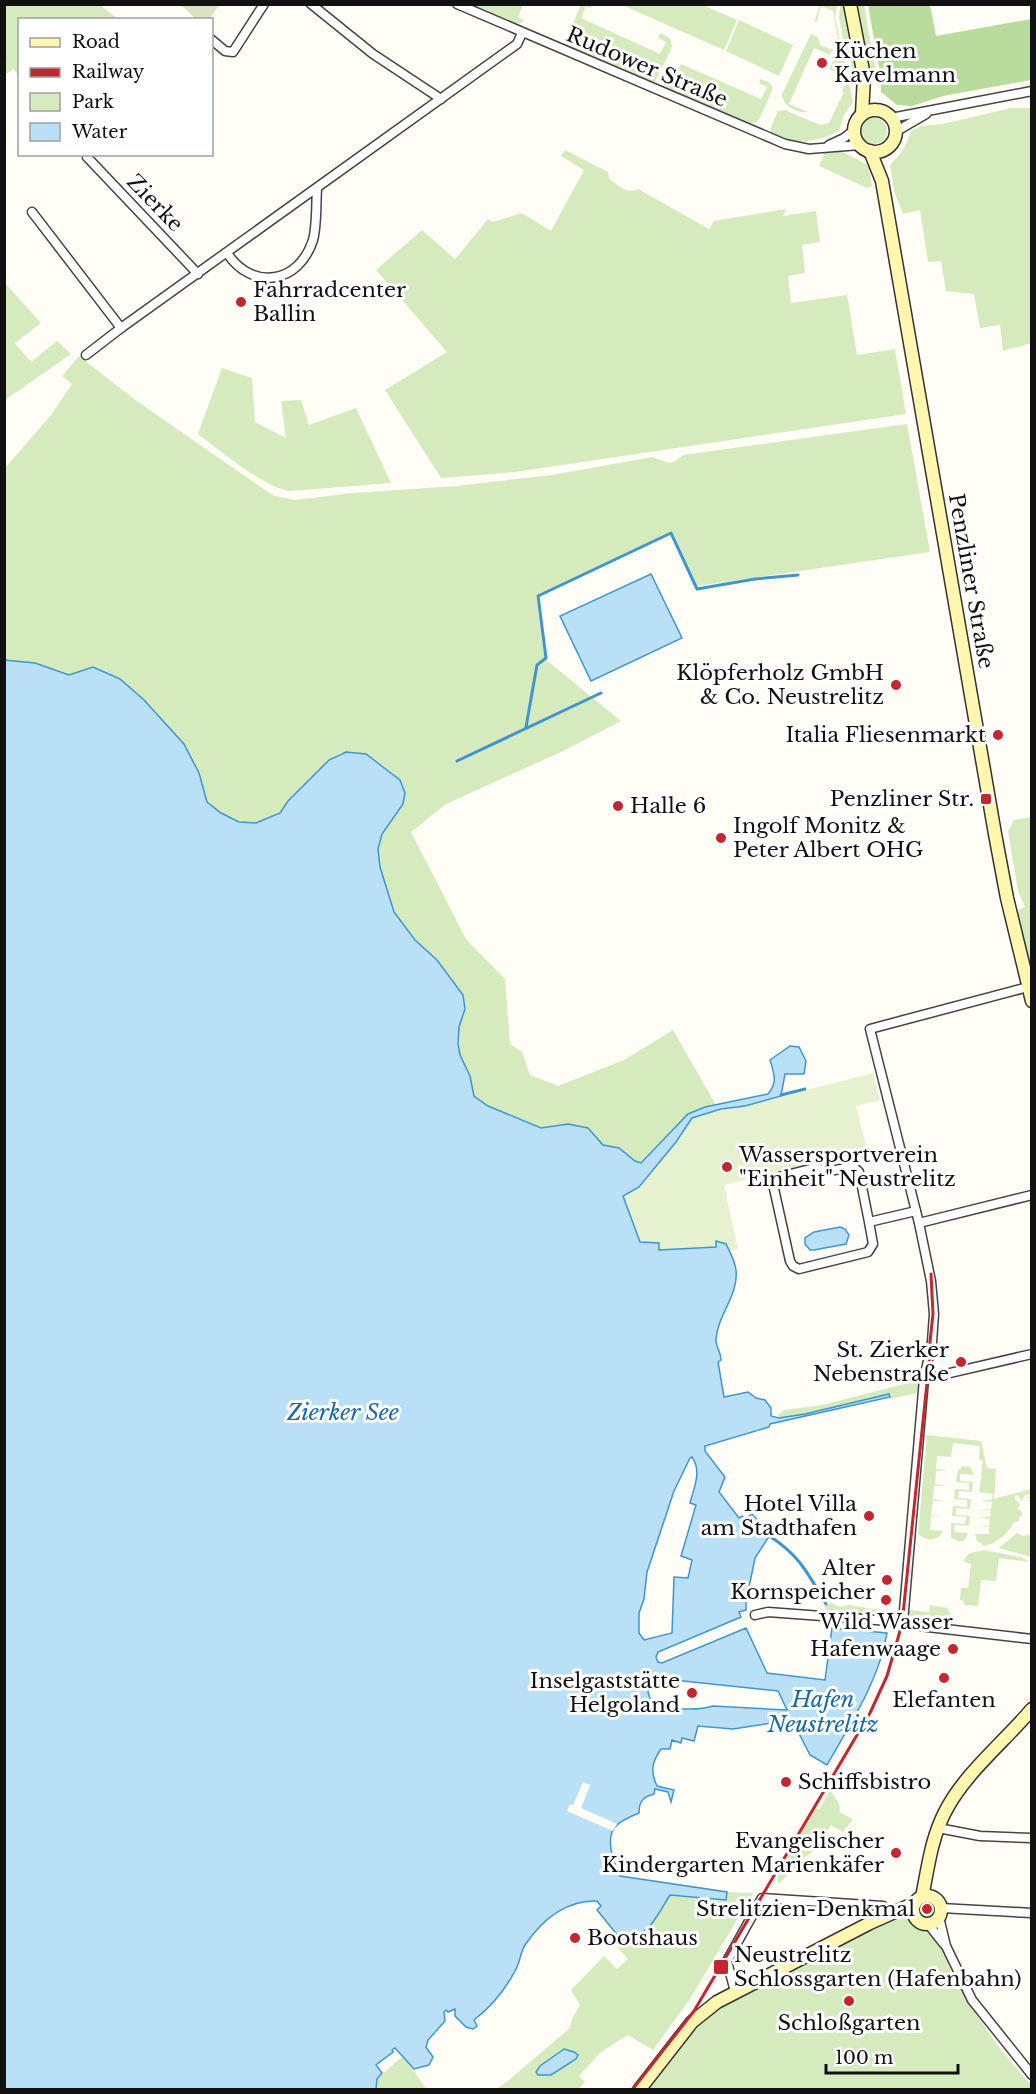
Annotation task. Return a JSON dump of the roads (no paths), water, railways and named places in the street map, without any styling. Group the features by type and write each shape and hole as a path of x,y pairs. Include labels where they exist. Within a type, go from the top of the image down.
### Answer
{"main road":[{"path":"850,4 864,76 862,114"},
{"path":"864,76 895,132 892,142 886,148 865,148 855,138 854,130 858,119 868,111 885,114"},
{"name":"Penzliner Straße","path":"865,148 882,181"},
{"name":"Penzliner Straße","path":"886,148 882,181 999,850 1032,1001"},
{"path":"936,1912 921,1922 917,1904 938,1828 945,1812 962,1786 1032,1709"},
{"path":"931,1851 930,1877 936,1912"},
{"path":"639,2090 692,2022 704,2011 735,1992 887,1910 917,1904 930,1897 936,1912"}],"street":[{"path":"213,41 225,51 233,52 264,4"},
{"path":"311,4 373,54 441,99"},
{"name":"Rudower Straße","path":"458,4 776,141 809,149 865,148"},
{"path":"87,355 121,328 516,44 522,33"},
{"path":"885,114 931,110 1032,91"},
{"path":"895,132 931,110"},
{"path":"826,147 854,130"},
{"name":"Zierke","path":"87,158 198,274"},
{"path":"227,253 238,267 255,276 269,278 294,270 302,261 313,239 317,188"},
{"path":"32,212 121,328"},
{"path":"903,1622 924,1379 932,1342 934,1314 931,1281 919,1223 870,1029 1028,987"},
{"path":"854,1167 859,1172 868,1222 873,1244 867,1252 796,1268 790,1261 773,1184 780,1177 814,1168 828,1171 854,1167"},
{"path":"919,1223 1032,1195"},
{"path":"868,1222 916,1211"},
{"path":"924,1379 1032,1354"},
{"path":"755,1615 768,1612 903,1622 902,1624 1032,1639"},
{"path":"938,1828 980,1836 1030,1836"},
{"path":"735,1992 727,1961 762,1898 887,1910"},
{"path":"936,1912 1032,1913"},
{"path":"936,1912 946,1946 978,2009 1032,2075"},
{"path":"936,1912 946,1946"}],"water":[{"path":"651,574 682,638 591,681 560,616"},
{"name":"Zierker See","path":"4,660 35,663 69,675 93,667 120,679 144,700 184,744 199,773 207,802 221,813 239,822 256,823 280,813 288,801 329,760 346,752 366,754 400,780 405,793 403,804 382,834 378,849 380,867 394,912 415,940 437,960 463,995 465,1009 459,1027 460,1055 470,1076 474,1096 488,1106 541,1128 568,1124 588,1128 603,1145 619,1148 641,1163 688,1114 705,1107 768,1094 774,1082 770,1060 790,1046 799,1047 806,1061 804,1074 785,1074 781,1096 692,1118 676,1142 639,1187 623,1196 640,1242 659,1243 659,1250 716,1247 716,1241 726,1244 735,1267 736,1279 720,1323 716,1342 721,1357 718,1362 724,1397 748,1392 756,1398 765,1400 771,1408 771,1416 779,1418 889,1394 890,1397 770,1424 769,1427 705,1446 705,1451 725,1477 719,1492 739,1518 742,1516 745,1519 752,1514 772,1536 768,1538 755,1558 746,1610 739,1612 741,1617 658,1652 656,1657 658,1662 662,1663 746,1628 767,1673 825,1680 832,1628 887,1633 871,1685 827,1765 810,1755 792,1720 733,1729 698,1726 694,1741 682,1738 681,1743 672,1740 670,1749 661,1749 654,1762 653,1776 657,1786 674,1790 671,1802 668,1792 655,1789 654,1794 642,1800 639,1813 622,1821 613,1830 611,1850 620,1876 727,1892 726,1900 670,1895 646,1930 623,1942 597,1910 601,1906 597,1901 565,1908 539,1927 523,1948 517,1968 507,1985 492,2004 474,2020 477,2026 473,2029 466,2027 455,2016 455,2009 448,2012 446,2010 444,2012 445,2021 428,2040 426,2047 433,2057 429,2065 414,2069 395,2048 376,2065 382,2073 377,2079 376,2089 5,2089","holes":["692,1457 697,1474 690,1503 696,1505 681,1556 692,1560 688,1578 674,1577 672,1633 644,1640 639,1633 639,1613 644,1599 647,1572 674,1491","664,1679 778,1691 787,1710 713,1706 690,1709 664,1707 651,1702 648,1692 653,1682"]},
{"path":"840,1227 845,1229 849,1235 846,1244 810,1250 805,1244 805,1238 814,1232"},
{"path":"564,2049 578,2055 576,2059 551,2075 538,2075 536,2072 540,2066"}],"waterway":[{"path":"526,727 537,665 546,658 538,596 671,533 697,589 755,579 798,575"},
{"path":"457,761 601,693"},
{"path":"781,1095 805,1089"},
{"path":"771,1537 797,1559 826,1604"}],"railway":[{"path":"929,1351 933,1314 931,1274"},
{"path":"632,2090 694,2011 870,1713 887,1676 902,1624 931,1344"}],"place":[{"name":"Küchen Kavelmann","path":"822,63"},
{"name":"Fahrradcenter Ballin","path":"241,302"},
{"name":"Klöpferholz GmbH & Co. Neustrelitz","path":"896,685"},
{"name":"Italia Fliesenmarkt","path":"998,735"},
{"name":"Penzliner Str.","path":"986,799"},
{"name":"Halle 6","path":"618,806"},
{"name":"Ingolf Monitz & Peter Albert OHG","path":"721,838"},
{"name":"Wassersportverein \"Einheit\" Neustrelitz","path":"727,1167"},
{"name":"St. Zierker Nebenstraße","path":"961,1362"},
{"name":"Hotel Villa am Stadthafen","path":"869,1516"},
{"name":"Alter Kornspeicher","path":"887,1580"},
{"name":"Wild Wasser","path":"886,1600"},
{"name":"Hafenwaage","path":"953,1649"},
{"name":"Elefanten","path":"944,1678"},
{"name":"Inselgaststätte Helgoland","path":"692,1693"},
{"name":"Schiffsbistro","path":"786,1782"},
{"name":"Evangelischer Kindergarten Marienkäfer","path":"896,1853"},
{"name":"Strelitzien-Denkmal","path":"927,1909"},
{"name":"Bootshaus","path":"575,1938"},
{"name":"Neustrelitz Schlossgarten (Hafenbahn)","path":"721,1967"},
{"name":"Schloßgarten","path":"849,2001"}],"water label":[{"name":"Hafen Neustrelitz","path":"823,1712"}]}
